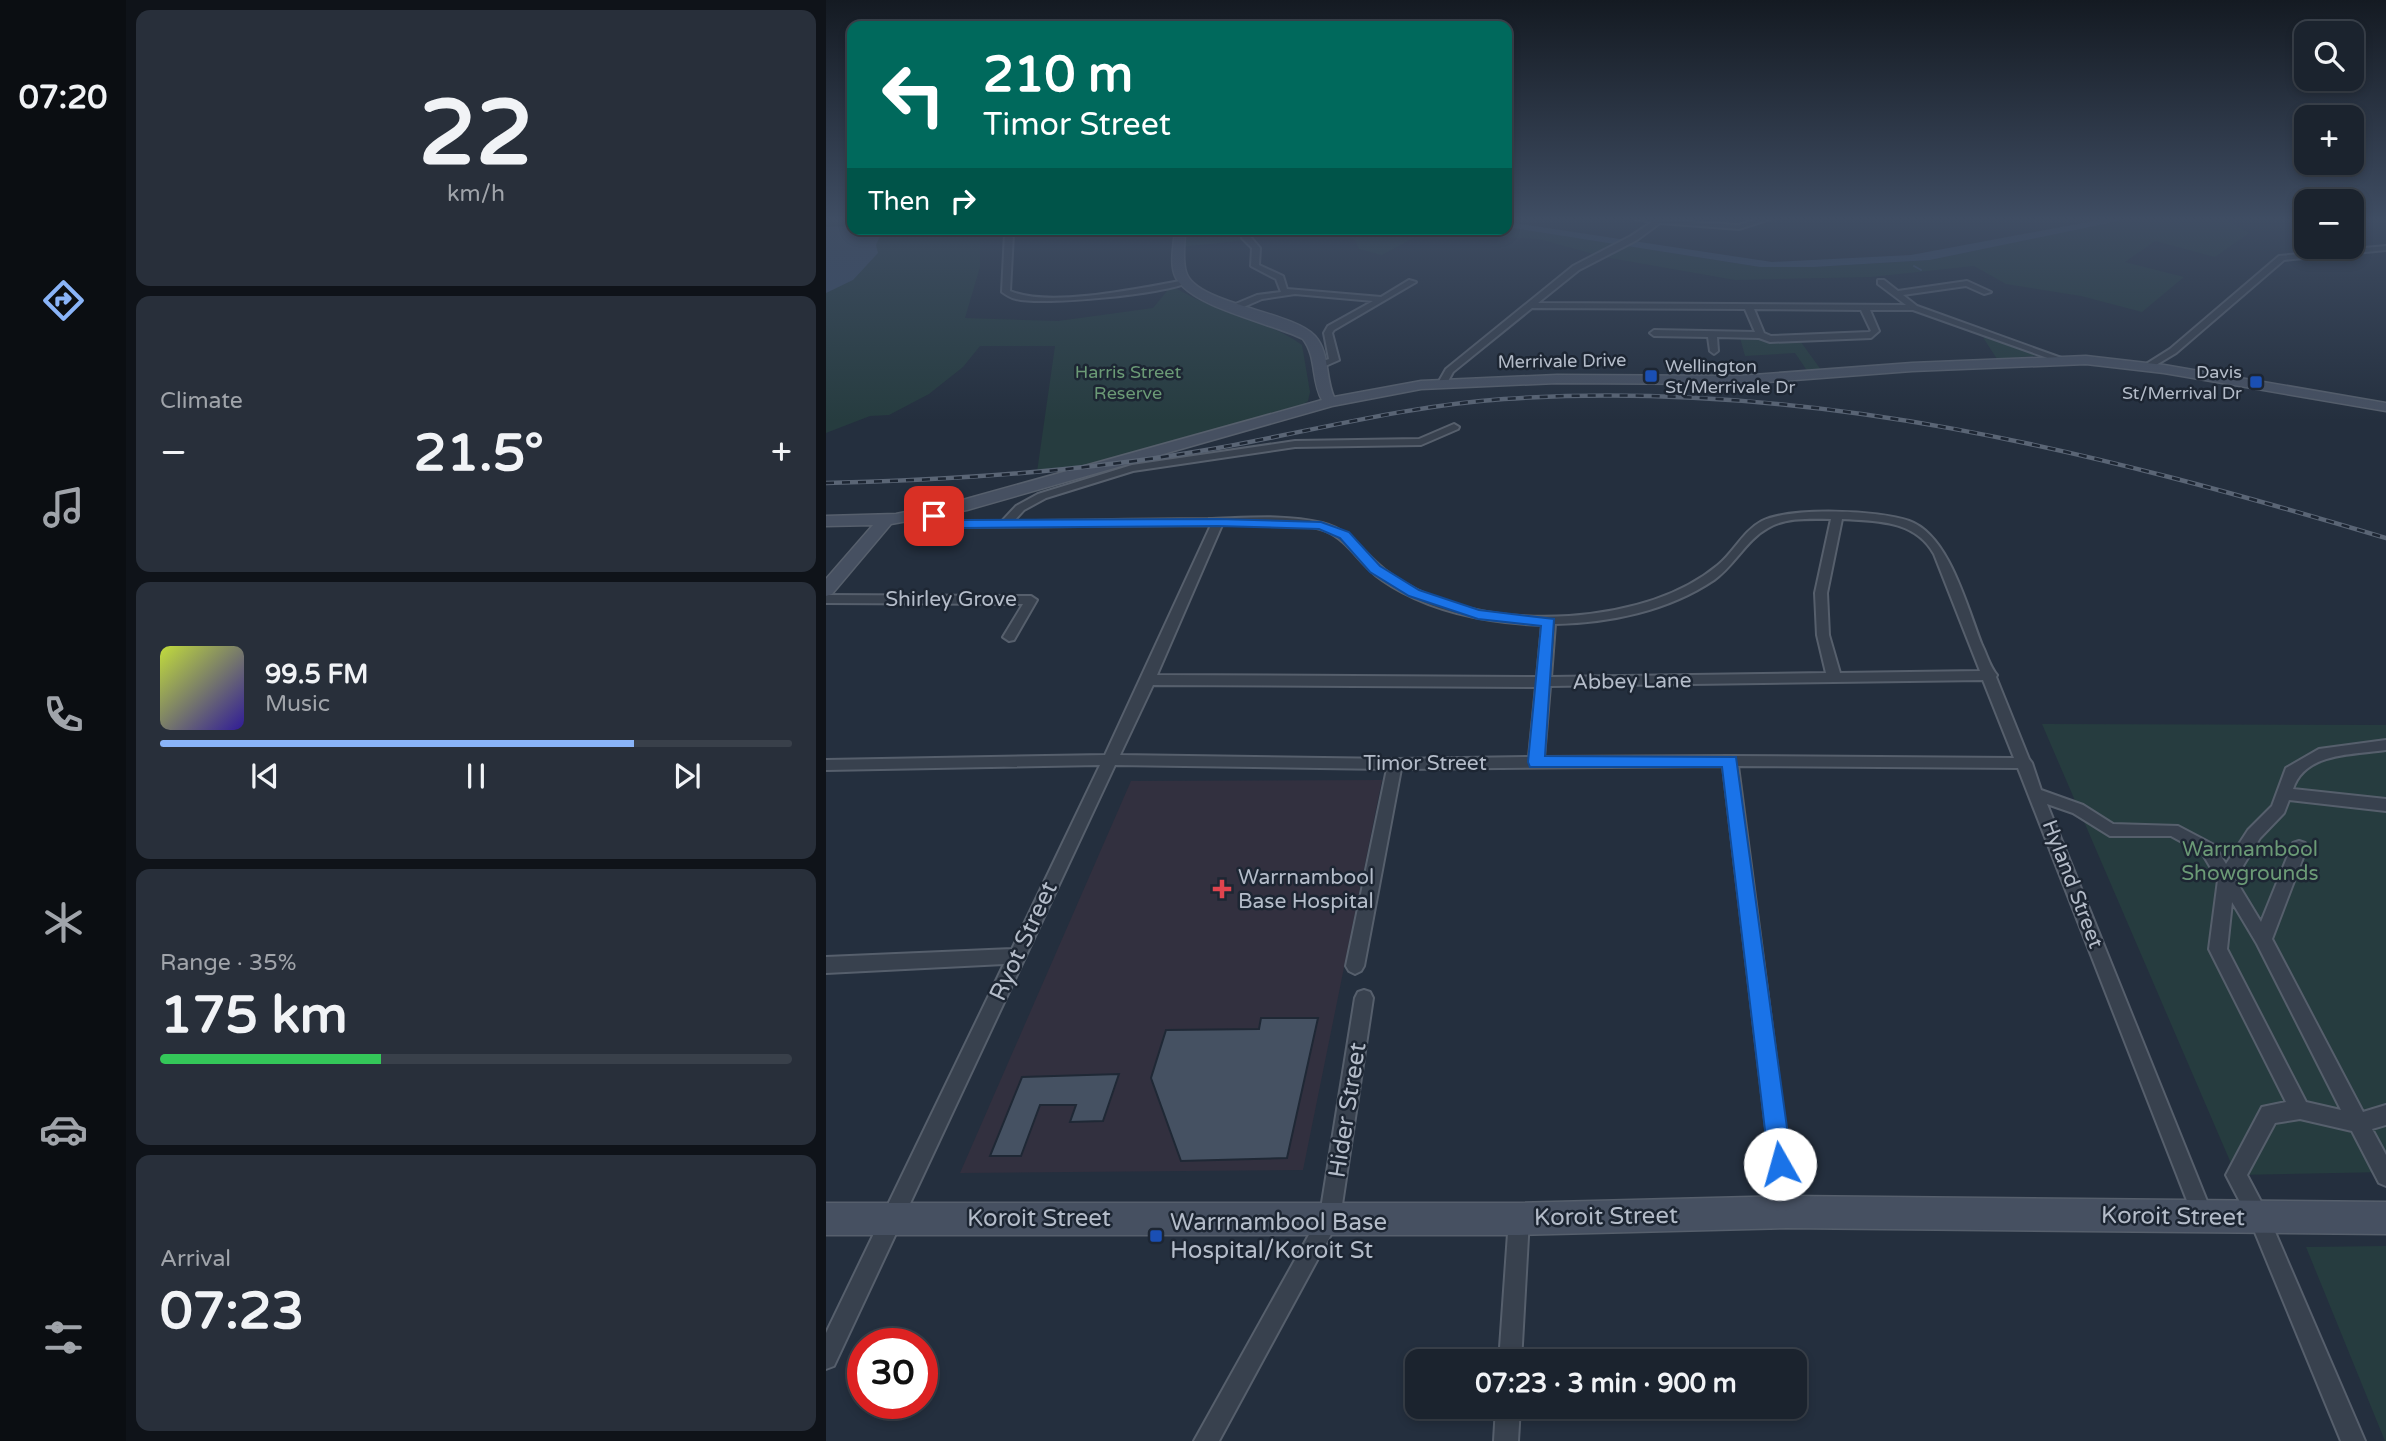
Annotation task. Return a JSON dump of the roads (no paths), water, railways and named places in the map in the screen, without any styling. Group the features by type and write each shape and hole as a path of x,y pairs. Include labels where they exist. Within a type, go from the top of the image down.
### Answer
{"street":[{"path":"1006,286 1006,292 1025,300 1063,299 1155,286"},
{"path":"1192,286 1202,293 1308,336 1317,349 1322,386 1330,402"},
{"path":"1236,307 1280,286"},
{"path":"1281,286 1284,291 1298,293 1355,295 1381,299"},
{"path":"1320,365 1334,360 1330,329 1404,286"},
{"path":"1443,383 1449,371 1553,286"},
{"path":"1886,286 1914,308 2062,360"},
{"path":"1895,294 1946,286"},
{"path":"1974,286 1987,292"},
{"path":"2148,366 2172,351 2249,286"},
{"path":"1254,299 1298,293"},
{"path":"1530,305 1914,308"},
{"path":"1748,306 1760,335"},
{"path":"1654,333 1760,335 1770,339 1871,335 1875,331 1864,307"},
{"path":"1712,334 1714,351"},
{"path":"2164,369 2163,364 2172,351"},
{"name":"Merrivale Drive","path":"826,521 886,520 935,512 1330,402 1387,389 1443,383 1556,379 1740,380 1912,367 2062,360 2148,366 2386,407"},
{"path":"1006,524 1020,508 1042,496 1132,468 1295,444 1421,442 1454,426"},
{"path":"961,506 965,520 979,524"},
{"path":"935,512 935,518 945,523 1300,523 1329,528 1344,535 1375,569 1414,593 1478,614 1549,622 1629,611 1680,593 1723,567 1749,537 1774,520 1837,518 1821,593 1823,635 1834,677"},
{"name":"Hyland Street","path":"1837,518 1901,522 1917,530 1940,554 2203,1216"},
{"path":"826,590 886,520"},
{"name":"Ryot Street","path":"826,1359 1147,680 1218,522"},
{"name":"Shirley Grove","path":"826,599 1031,600 1009,638"},
{"path":"1536,762 1549,622"},
{"name":"Abbey Lane","path":"1147,680 1544,682 1990,675"},
{"path":"2300,1110 2218,949 2227,875 2254,834 2279,810 2291,772 2319,754 2386,745"},
{"name":"Timor Street","path":"826,765 1108,760 1395,764 1730,761 2025,763"},
{"path":"1730,761 1786,1212"},
{"path":"1355,966 1395,764"},
{"path":"2284,794 2386,805"},
{"path":"2038,795 2078,809 2110,831 2173,830 2208,849 2227,875 2263,939 2386,1177"},
{"path":"2263,939 2299,847"},
{"path":"826,965 1016,956"},
{"name":"Hider Street","path":"1206,1441 1330,1218 1364,998"},
{"path":"2353,1441 2259,1218 2236,1175 2269,1114 2300,1110 2358,1122 2386,1115"},
{"name":"Koroit Street","path":"826,1219 1519,1219 1786,1212 2386,1219"},
{"path":"1511,1349 1519,1219"},
{"path":"1506,1441 1507,1419"}],"water":[{"path":"826,286 840,286 826,293"}],"railway":[{"path":"826,483 969,477 1111,464 1206,450 1429,408 1504,399 1618,395 1730,400 1841,411 1951,428 2169,477 2386,538"}],"place":[{"name":"Wellington St/Merrivale Dr","path":"1651,376"},
{"name":"Davis St/Merrival Dr","path":"2256,382"},
{"name":"Warrnambool Base Hospital","path":"1222,889"},
{"name":"Warrnambool Base Hospital/Koroit St","path":"1156,1236"}],"park label":[{"name":"Harris Street Reserve","path":"1128,382"},
{"name":"Warrnambool Showgrounds","path":"2250,861"}]}
